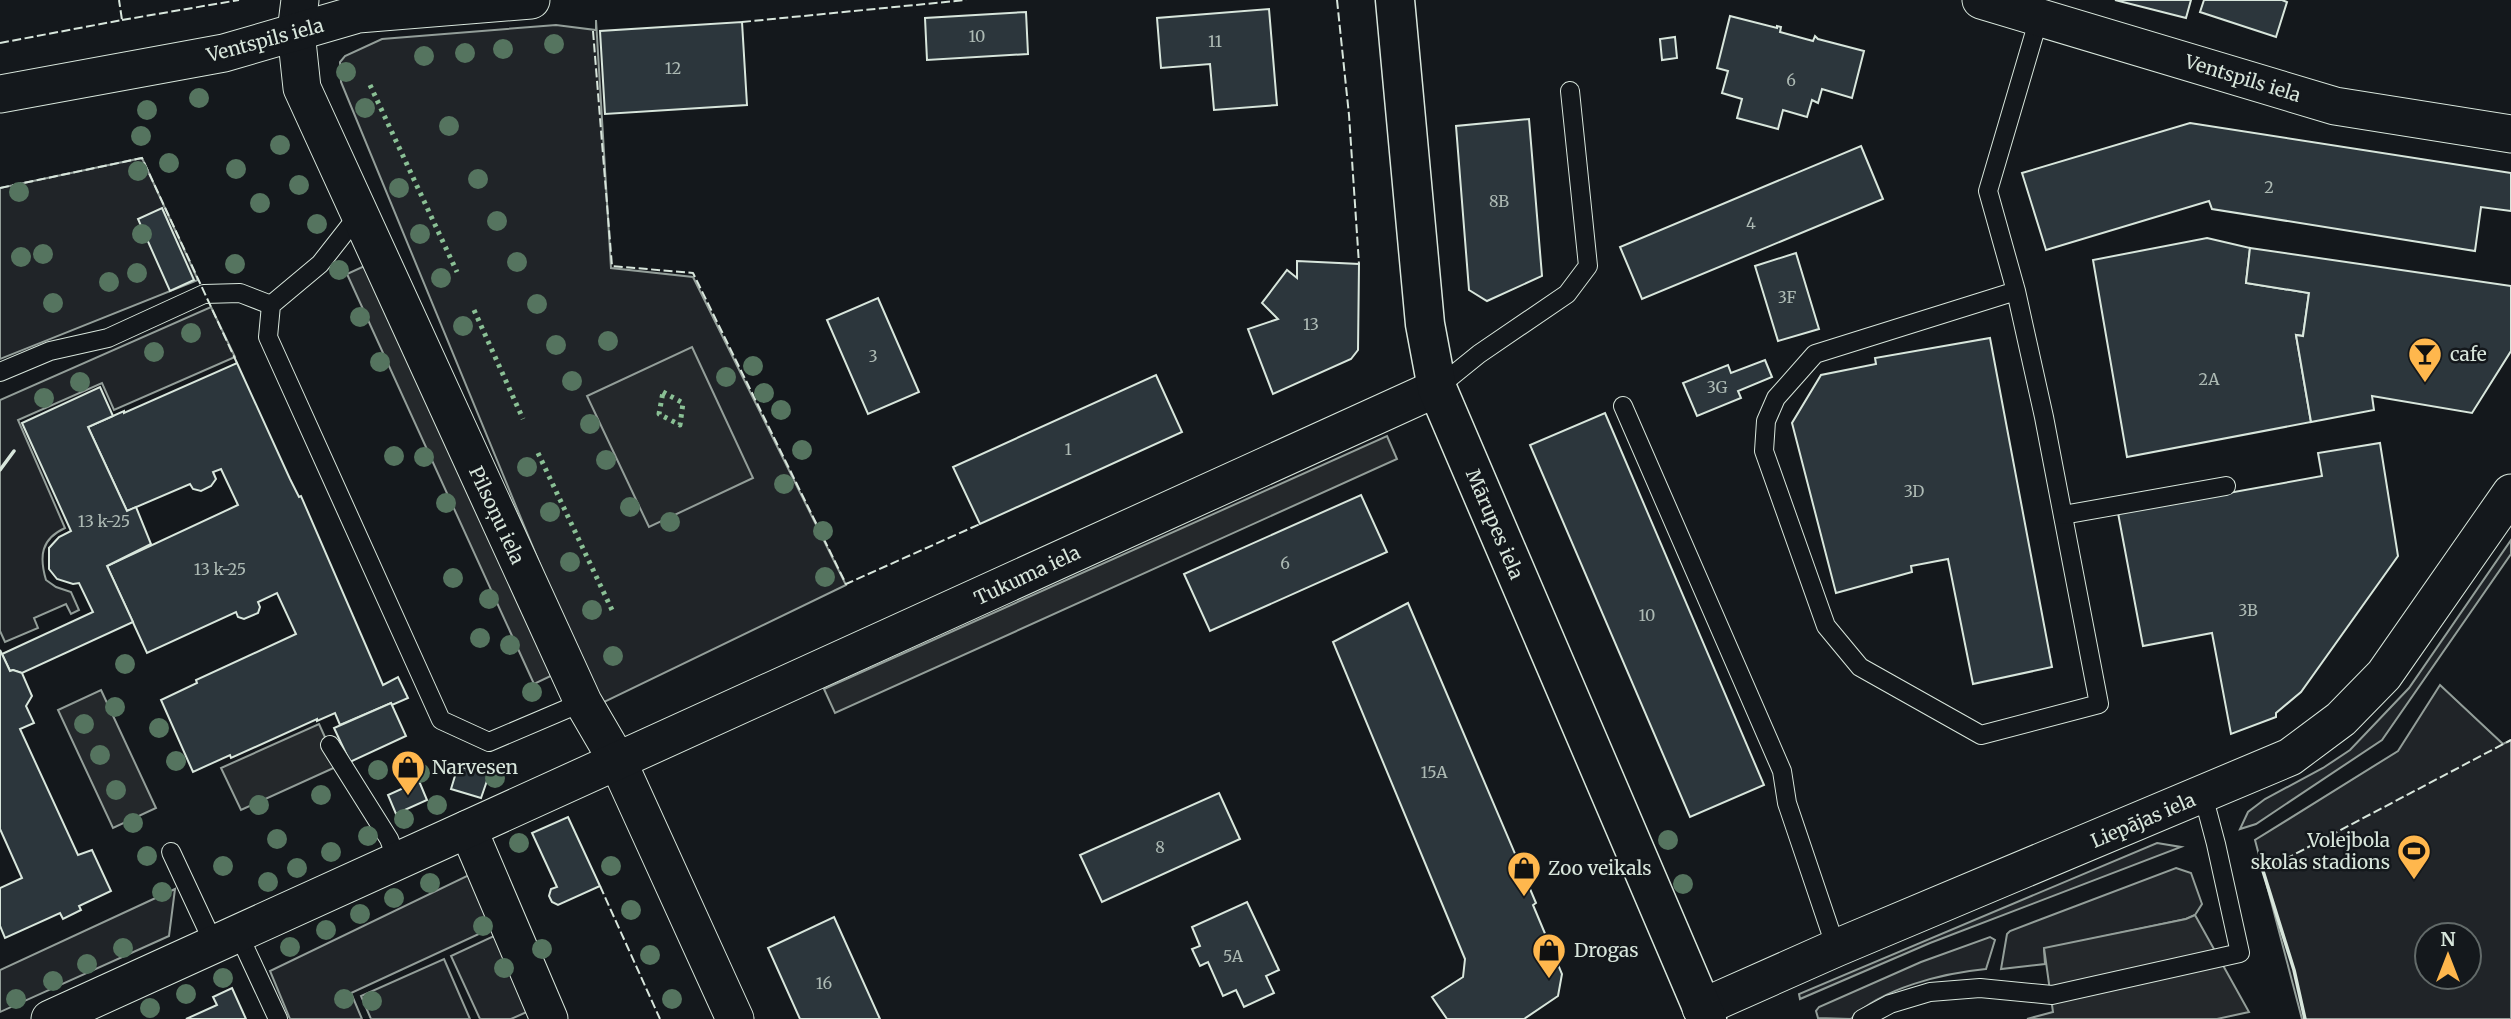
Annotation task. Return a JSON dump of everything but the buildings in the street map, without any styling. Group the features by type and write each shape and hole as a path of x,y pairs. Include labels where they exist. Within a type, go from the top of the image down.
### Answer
{"street":[{"name":"Ventspils iela","path":"0,94 224,53 298,16 531,0"},
{"name":"Mārupes iela","path":"1395,0 1425,324 1437,388 1695,1015"},
{"name":"Ventspils iela","path":"1981,0 2334,106 2511,134"},
{"name":"Pilsoņu iela","path":"298,16 302,88 583,702 618,762 736,1019"},
{"name":"Tukuma iela","path":"50,1019 1437,388"},
{"name":"Liepājas iela","path":"1695,1015 1836,948 2290,757 2341,719 2384,676 2511,493"},
{"path":"468,828 549,1019"}],"lane":[{"path":"2016,291 1815,354 1776,398 1766,421 1764,451 1826,626 1860,667 1981,735 2099,704 2016,291 1988,191 2039,18"},
{"path":"1437,388 1479,354 1567,294 1588,266 1570,91"},
{"path":"360,213 320,264 271,305 268,337 441,720 489,743 583,702"},
{"path":"0,372 50,351 108,338 204,294 240,293 271,305"},
{"path":"1623,406 1782,771 1787,803 1836,948"},
{"path":"2063,515 2226,486"},
{"path":"330,744 388,839 397,860"},
{"path":"1862,1019 1890,1004 1930,992 1980,988 2052,995 2240,953 2203,795"},
{"path":"172,852 278,1019"}],"shaded area":[{"path":"596,20 611,268 693,277 846,585 598,705 341,82 340,62 345,56 382,39 556,25 596,30"},
{"path":"142,158 198,280 0,359 0,188"},
{"path":"371,263 557,673 534,684 347,274"},
{"path":"211,307 235,357 114,410 102,383 18,420 65,528 51,537 44,549 46,580 71,592 79,610 71,614 66,604 34,618 38,628 5,642 0,631 0,400"},
{"path":"692,347 753,478 649,527 587,396"},
{"path":"1387,436 1397,459 835,713 824,689"},
{"path":"2511,540 2511,554 2382,740 2256,824 2240,829 2248,812 2265,799 2323,768 2350,750 2409,688"},
{"name":"Volejbola skolas stadions","path":"2440,685 2503,744 2511,740 2511,1019 2302,1019 2255,840 2398,751"},
{"path":"101,690 156,808 113,828 58,710"},
{"path":"319,724 338,766 241,810 221,768"},
{"path":"2157,843 2181,847 1930,943 1800,999 1799,994"},
{"path":"2176,868 2191,873 2202,904 2195,915 2044,949 2045,964 2001,969 2007,934 2010,931"},
{"path":"471,874 494,927 351,993 362,1019 290,1019 270,971"},
{"path":"175,889 169,936 0,1012 0,970"},
{"path":"2195,915 2249,1012 2217,1019 2027,1019 2053,1012 2044,948"},
{"path":"496,935 529,1011 511,1019 480,1019 451,956"},
{"path":"1990,937 1995,940 1986,969 1951,974 1914,984 1879,999 1851,1019 1818,1018 1816,1011 1819,1007 1921,962"},
{"path":"444,959 470,1019 371,1019 361,996"}],"hedge":[{"path":"370,85 457,272"},
{"path":"474,310 523,419"},
{"path":"663,392 683,403 680,425 659,414 663,392"},
{"path":"538,453 612,610"}],"fence":[{"path":"0,43 122,20 119,0"},
{"path":"122,20 239,0"},
{"path":"742,22 966,0"},
{"path":"1337,0 1349,115 1359,264"},
{"path":"593,31 612,266 693,273 846,584 980,524"},
{"path":"0,188 142,158 237,363"},
{"path":"2263,871 2511,740"},
{"path":"600,886 660,1019"}],"wall":[{"path":"0,470 14,451"},
{"path":"2263,871 2294,970 2305,1019"}],"place":[{"name":"cafe","path":"2425,384"},
{"name":"Narvesen","path":"408,797"},
{"name":"Volejbola skolas stadions","path":"2414,881"},
{"name":"Zoo veikals","path":"1524,898"},
{"name":"Drogas","path":"1549,980"}]}
